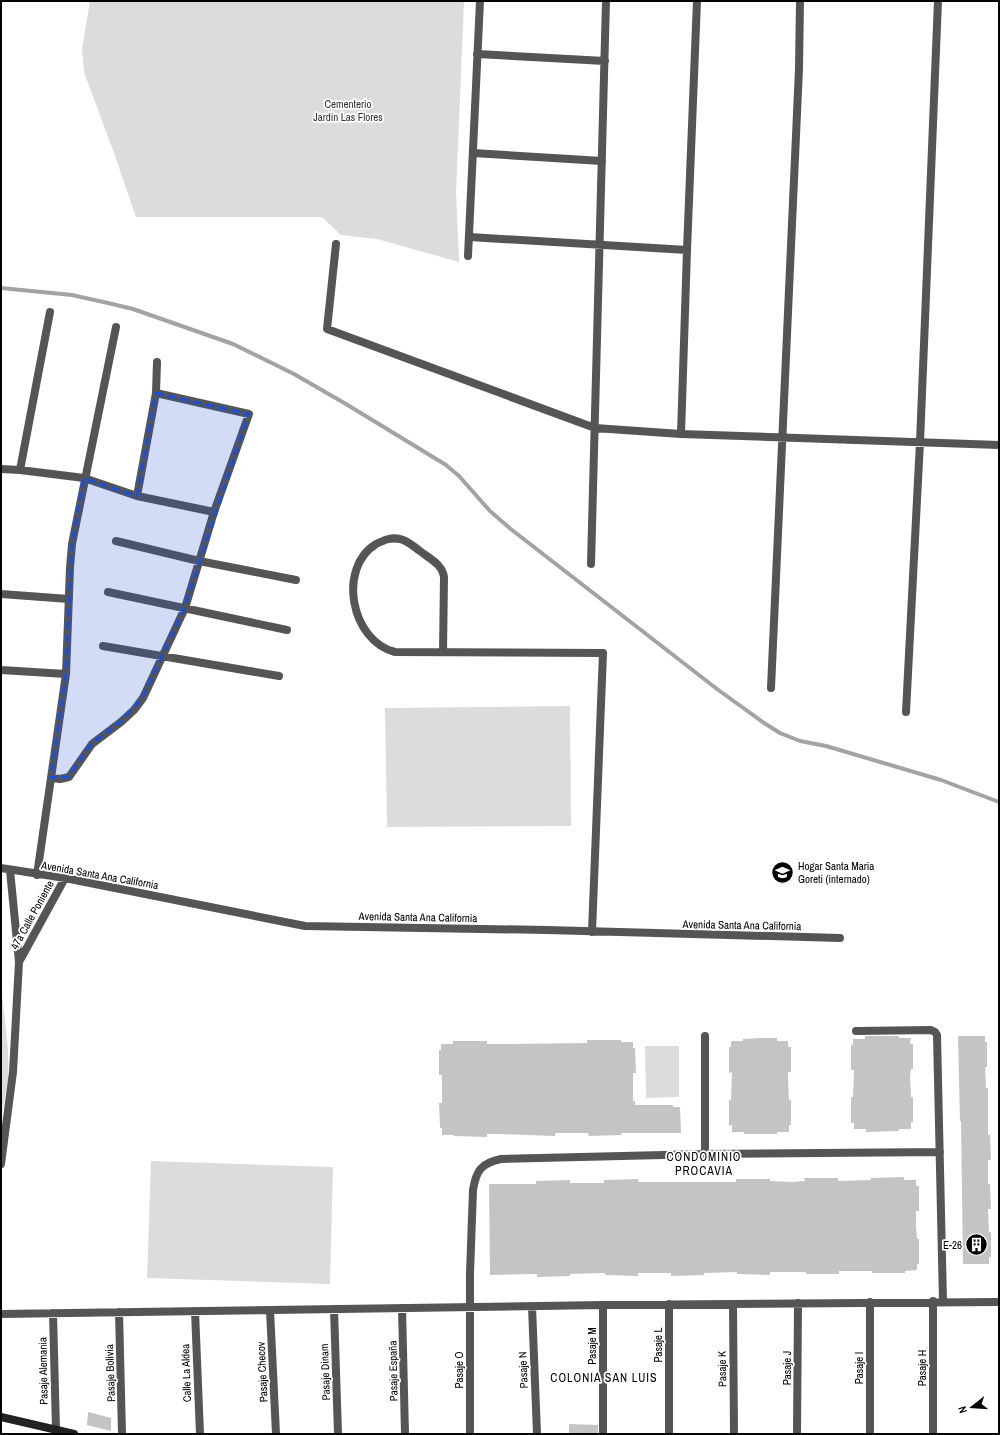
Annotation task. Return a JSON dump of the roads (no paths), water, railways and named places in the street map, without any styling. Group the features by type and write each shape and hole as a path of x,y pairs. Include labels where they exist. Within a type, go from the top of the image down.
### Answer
{"street":[{"path":"468,256 480,1"},
{"path":"591,564 606,1"},
{"path":"681,434 697,1"},
{"path":"771,688 799,77 800,1"},
{"path":"906,712 920,442 938,1"},
{"path":"477,54 605,61"},
{"path":"473,153 602,161"},
{"path":"469,237 687,250"},
{"path":"336,244 327,329 595,428 681,434 783,436 999,445"},
{"path":"20,470 50,312"},
{"path":"37,875 66,674 72,544 84,478 116,327"},
{"path":"137,496 156,393 157,362"},
{"path":"52,778 60,780 69,777 92,744 111,731 134,710 143,698 185,608 214,512 249,414 156,393"},
{"path":"1,469 84,478 137,496 214,512"},
{"path":"443,652 444,577 440,566 414,546 401,539 384,540 369,549 363,555 353,577 354,600 362,625 370,637 381,647 395,652 603,653 592,932"},
{"path":"116,541 199,561 296,580"},
{"path":"108,592 287,630"},
{"path":"1,594 69,599"},
{"path":"104,646 279,676"},
{"path":"1,670 66,674"},
{"name":"Avenida Santa Ana California","path":"1,868 37,875 65,878 305,926 546,930 840,938"},
{"name":"47a Calle Poniente","path":"1,1164 13,1072 18,962 10,870"},
{"name":"47a Calle Poniente","path":"18,962 65,878"},
{"path":"856,1031 928,1030 936,1033 938,1040 943,1302"},
{"path":"705,1036 705,1154"},
{"name":"Pasaje O","path":"470,1434 470,1307 473,1190 475,1180 484,1165 491,1161 501,1159 705,1154 940,1152"},
{"name":"Pasaje I","path":"870,1302 870,1434"},
{"name":"Pasaje H","path":"933,1302 933,1434"},
{"path":"1,1314 669,1304 999,1302"},
{"name":"Pasaje J","path":"797,1434 798,1303"},
{"name":"Pasaje L","path":"669,1304 669,1434"},
{"name":"Pasaje K","path":"732,1304 734,1434"},
{"name":"Pasaje M","path":"603,1305 603,1434"},
{"name":"Pasaje N","path":"532,1306 537,1434"},
{"name":"Pasaje España","path":"402,1308 405,1434"},
{"name":"Pasaje Dinam","path":"334,1309 338,1434"},
{"name":"Pasaje Checov","path":"270,1310 276,1434"},
{"name":"Calle La Aldea","path":"195,1311 200,1434"},
{"name":"Pasaje Bolivia","path":"119,1312 122,1434"},
{"name":"Pasaje Alemania","path":"53,1313 56,1430"},
{"path":"1,1417 74,1434"}],"waterway":[{"path":"1,288 72,295 133,309 233,344 294,374 446,465 459,476 490,511 512,530 717,689 780,733 800,741 826,746 941,780 999,802"}],"place":[{"name":"Hogar Santa Maria Goreti (internado)","path":"782,872"},
{"name":"E-26","path":"977,1245"}],"district":[{"name":"CONDOMINIO PROCAVIA","path":"704,1164"},
{"name":"COLONIA SAN LUIS","path":"604,1378"}],"park label":[{"name":"Cementerio Jardín Las Flores","path":"348,110"}]}
